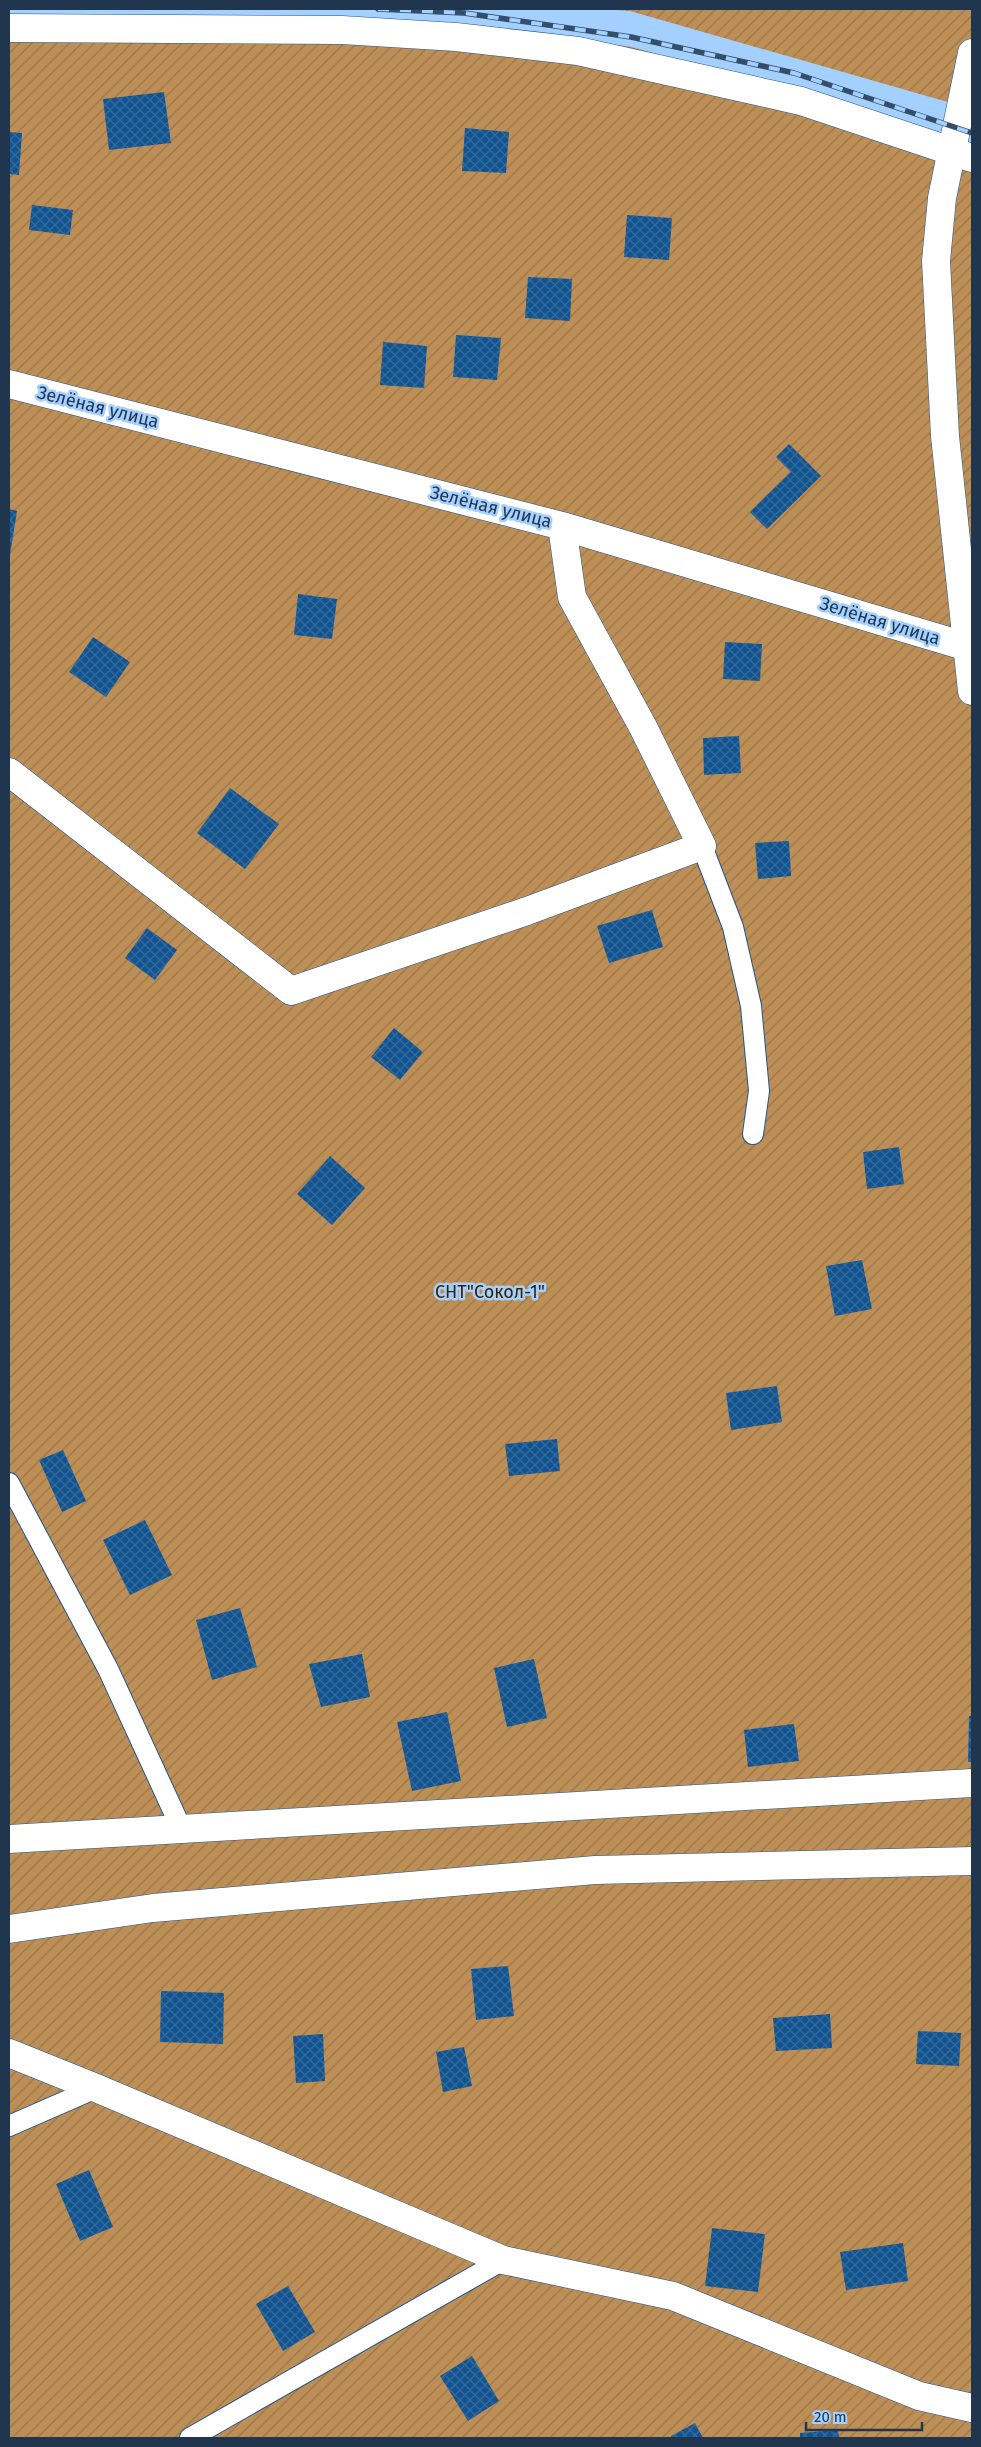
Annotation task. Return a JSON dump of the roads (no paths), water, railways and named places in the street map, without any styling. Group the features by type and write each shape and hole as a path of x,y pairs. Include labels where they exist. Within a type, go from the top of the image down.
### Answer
{"street":[{"path":"9,28 342,30 456,37 578,51 801,102 961,154"},
{"path":"971,670 945,436 936,261 942,198 961,154 972,54"},
{"name":"Зелёная улица","path":"9,384 562,526 971,670"},
{"path":"9,772 291,991 527,911 702,846 643,727 572,597 562,526"},
{"path":"9,1839 972,1783"},
{"path":"9,1930 153,1908 595,1870 972,1861"},
{"path":"9,2053 503,2260 673,2296 919,2396 972,2408"}],"lane":[{"path":"702,846 734,927 751,1006 760,1091 753,1134"},
{"path":"9,1483 108,1669 182,1830"},
{"path":"9,2126 96,2088"},
{"path":"190,2438 503,2260"}],"railway":[{"path":"378,9 464,13 631,37 794,73 972,133"}],"park label":[{"name":"СНТ\"Сокол-1\"","path":"490,1292"}]}
